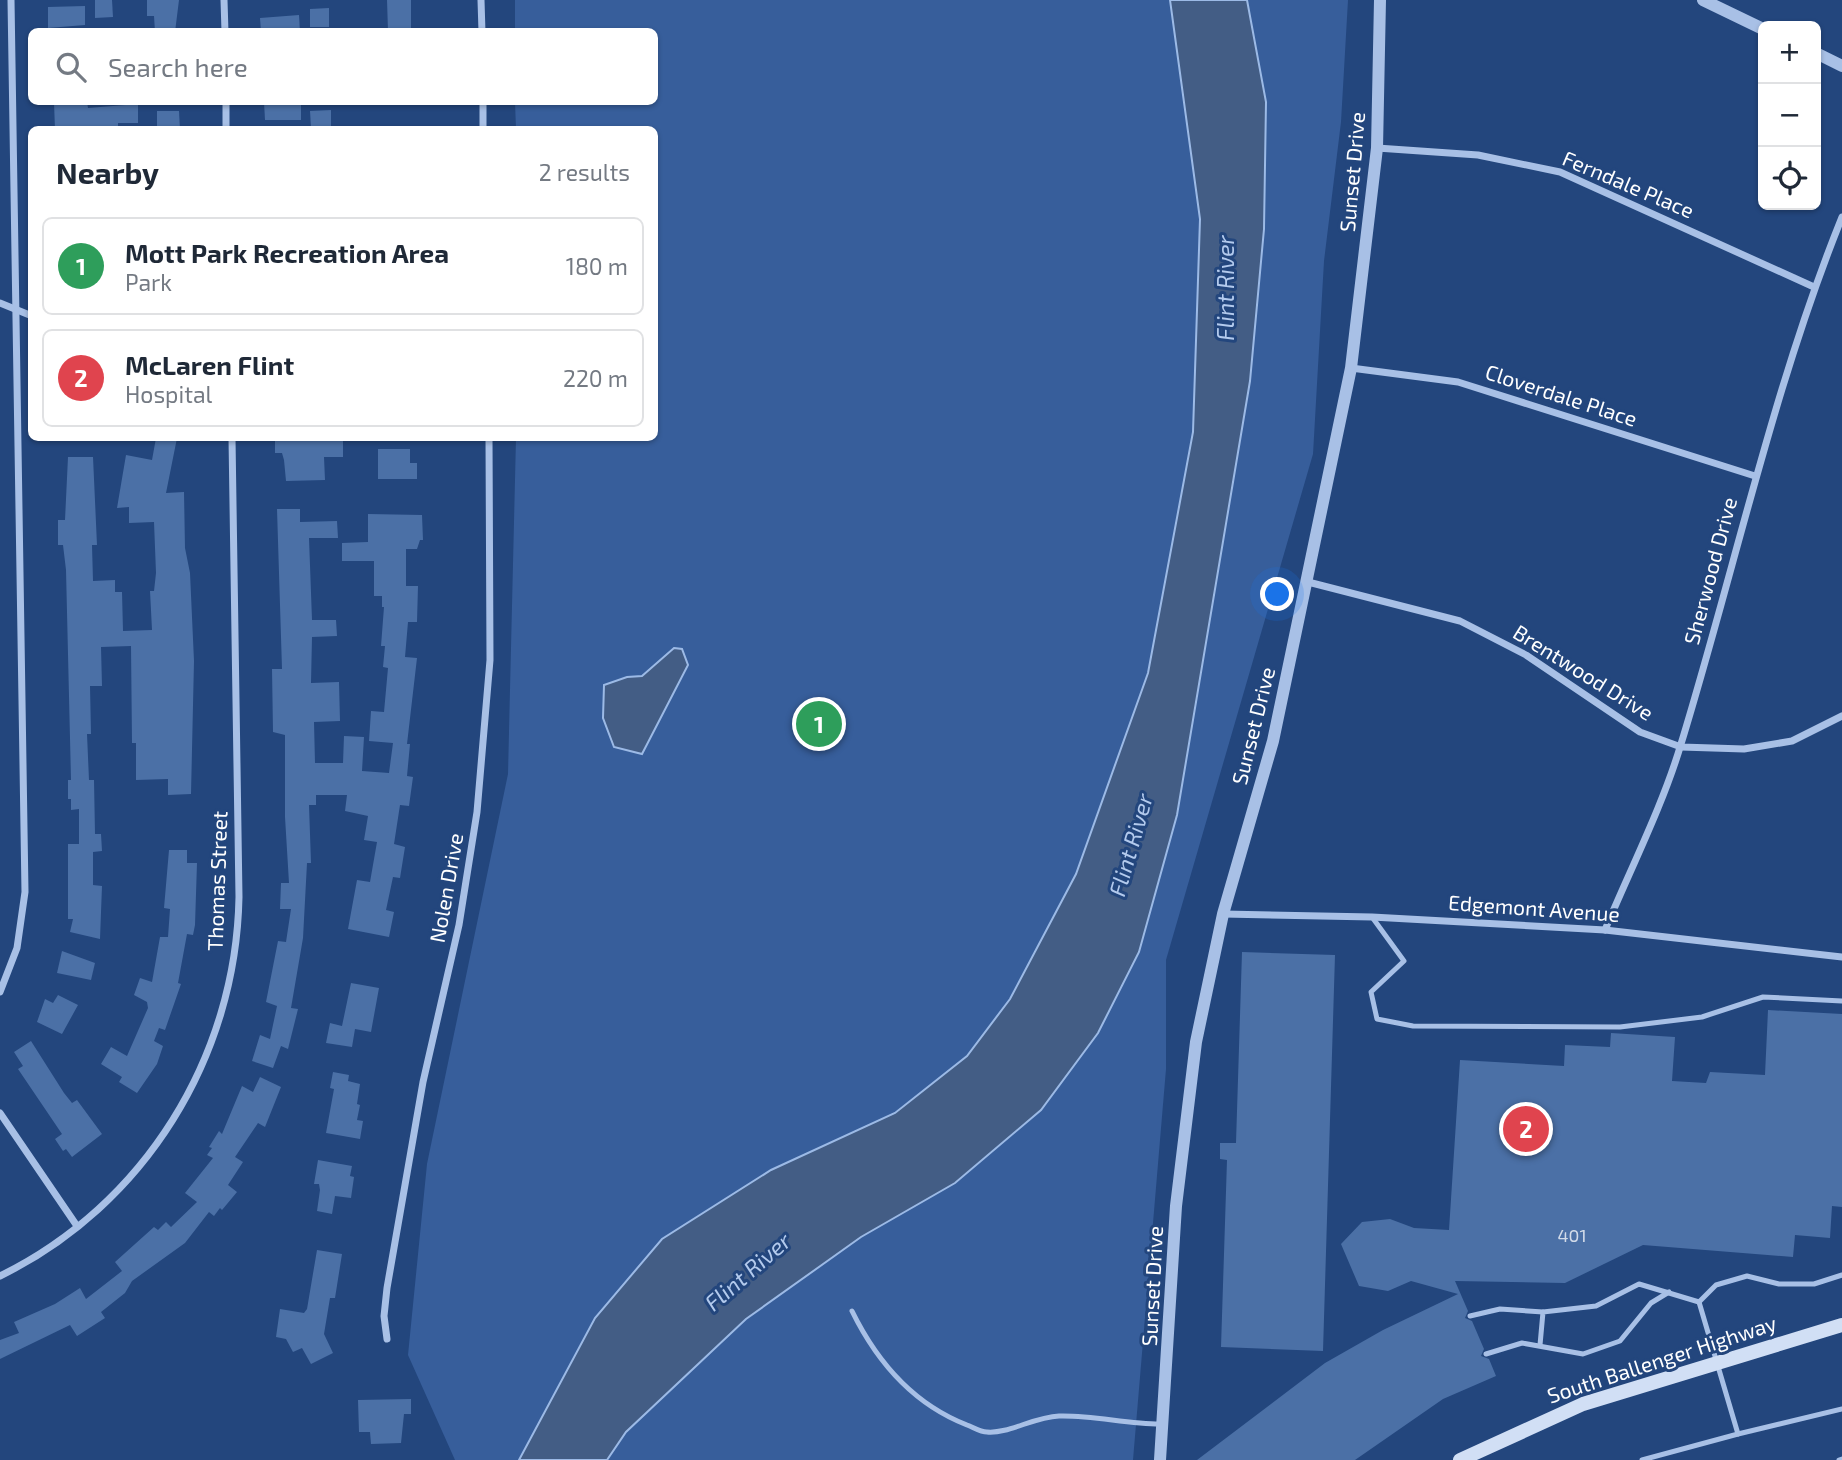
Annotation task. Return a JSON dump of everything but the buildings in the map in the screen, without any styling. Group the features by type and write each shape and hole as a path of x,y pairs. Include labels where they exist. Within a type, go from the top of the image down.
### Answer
{"main road":[{"name":"South Ballenger Highway","path":"1460,1460 1583,1404 1842,1325"}],"street":[{"path":"0,992 17,948 25,892 11,0"},
{"path":"224,0 225,28"},
{"path":"481,0 482,28"},
{"name":"Sunset Drive","path":"1160,1460 1176,1206 1196,1042 1223,914 1273,741 1351,368 1377,148 1380,0"},
{"path":"1703,0 1758,27"},
{"path":"1821,56 1842,66"},
{"path":"226,105 226,126"},
{"path":"483,105 484,126"},
{"name":"Ferndale Place","path":"1377,148 1478,155 1560,172 1814,286"},
{"name":"Sherwood Drive","path":"1605,930 1681,747 1755,476 1814,286 1842,217"},
{"path":"0,303 28,314"},
{"name":"Cloverdale Place","path":"1351,368 1458,382 1755,476"},
{"name":"Thomas Street","path":"0,1276 34,1257 78,1226 136,1172 178,1112 218,1025 231,973 238,923 232,441"},
{"name":"Nolen Drive","path":"387,1339 384,1316 387,1288 423,1083 459,925 480,790 490,648 489,441"},
{"name":"Brentwood Drive","path":"1308,582 1461,621 1526,655 1640,732 1681,747 1744,749 1792,741 1842,716"},
{"name":"Edgemont Avenue","path":"1223,914 1372,917 1605,930 1842,957"},
{"path":"0,1113 78,1226"}],"lane":[{"path":"1372,917 1404,961 1371,992 1377,1019 1413,1026 1620,1027 1702,1017 1763,997 1842,1001"},
{"path":"1699,1302 1716,1285 1747,1276 1779,1284 1814,1284 1842,1275"},
{"path":"1470,1316 1500,1309 1543,1312 1596,1306 1639,1284 1699,1302"},
{"path":"1486,1354 1522,1343 1583,1354 1620,1341 1651,1303 1669,1292"},
{"path":"1699,1302 1738,1434"},
{"path":"852,1311 869,1344 917,1398 954,1420 986,1432 1007,1429 1040,1416 1078,1415 1129,1424 1163,1424"},
{"path":"1540,1345 1543,1312"},
{"path":"1642,1460 1842,1409"}],"shaded area":[{"path":"515,0 1170,0 1200,219 1193,432 1148,673 1076,874 1010,999 967,1056 895,1113 771,1170 595,1318 519,1460 455,1460 408,1355 427,1164 508,774 516,441 658,441 658,126 516,126 515,105 658,105 658,28 515,28"},
{"path":"1247,0 1348,0 1341,122 1324,261 1313,454 1166,960 1166,1069 1133,1460 607,1460 626,1432 746,1319 861,1237 955,1183 1041,1110 1098,1033 1139,952 1177,815 1250,381 1266,102"}],"water":[{"name":"Flint River","path":"1170,0 1247,0 1266,102 1264,229 1250,381 1177,815 1139,952 1098,1033 1041,1110 955,1183 861,1237 746,1319 626,1432 607,1460 519,1460 595,1318 662,1239 771,1170 895,1113 967,1056 1010,999 1076,874 1148,673 1193,432 1200,219"},
{"path":"674,648 682,649 688,665 642,754 614,747 603,718 604,685 627,677 642,676"}],"place":[{"name":"Mott Park Recreation Area","path":"819,724"},
{"name":"McLaren Flint","path":"1526,1129"}]}
